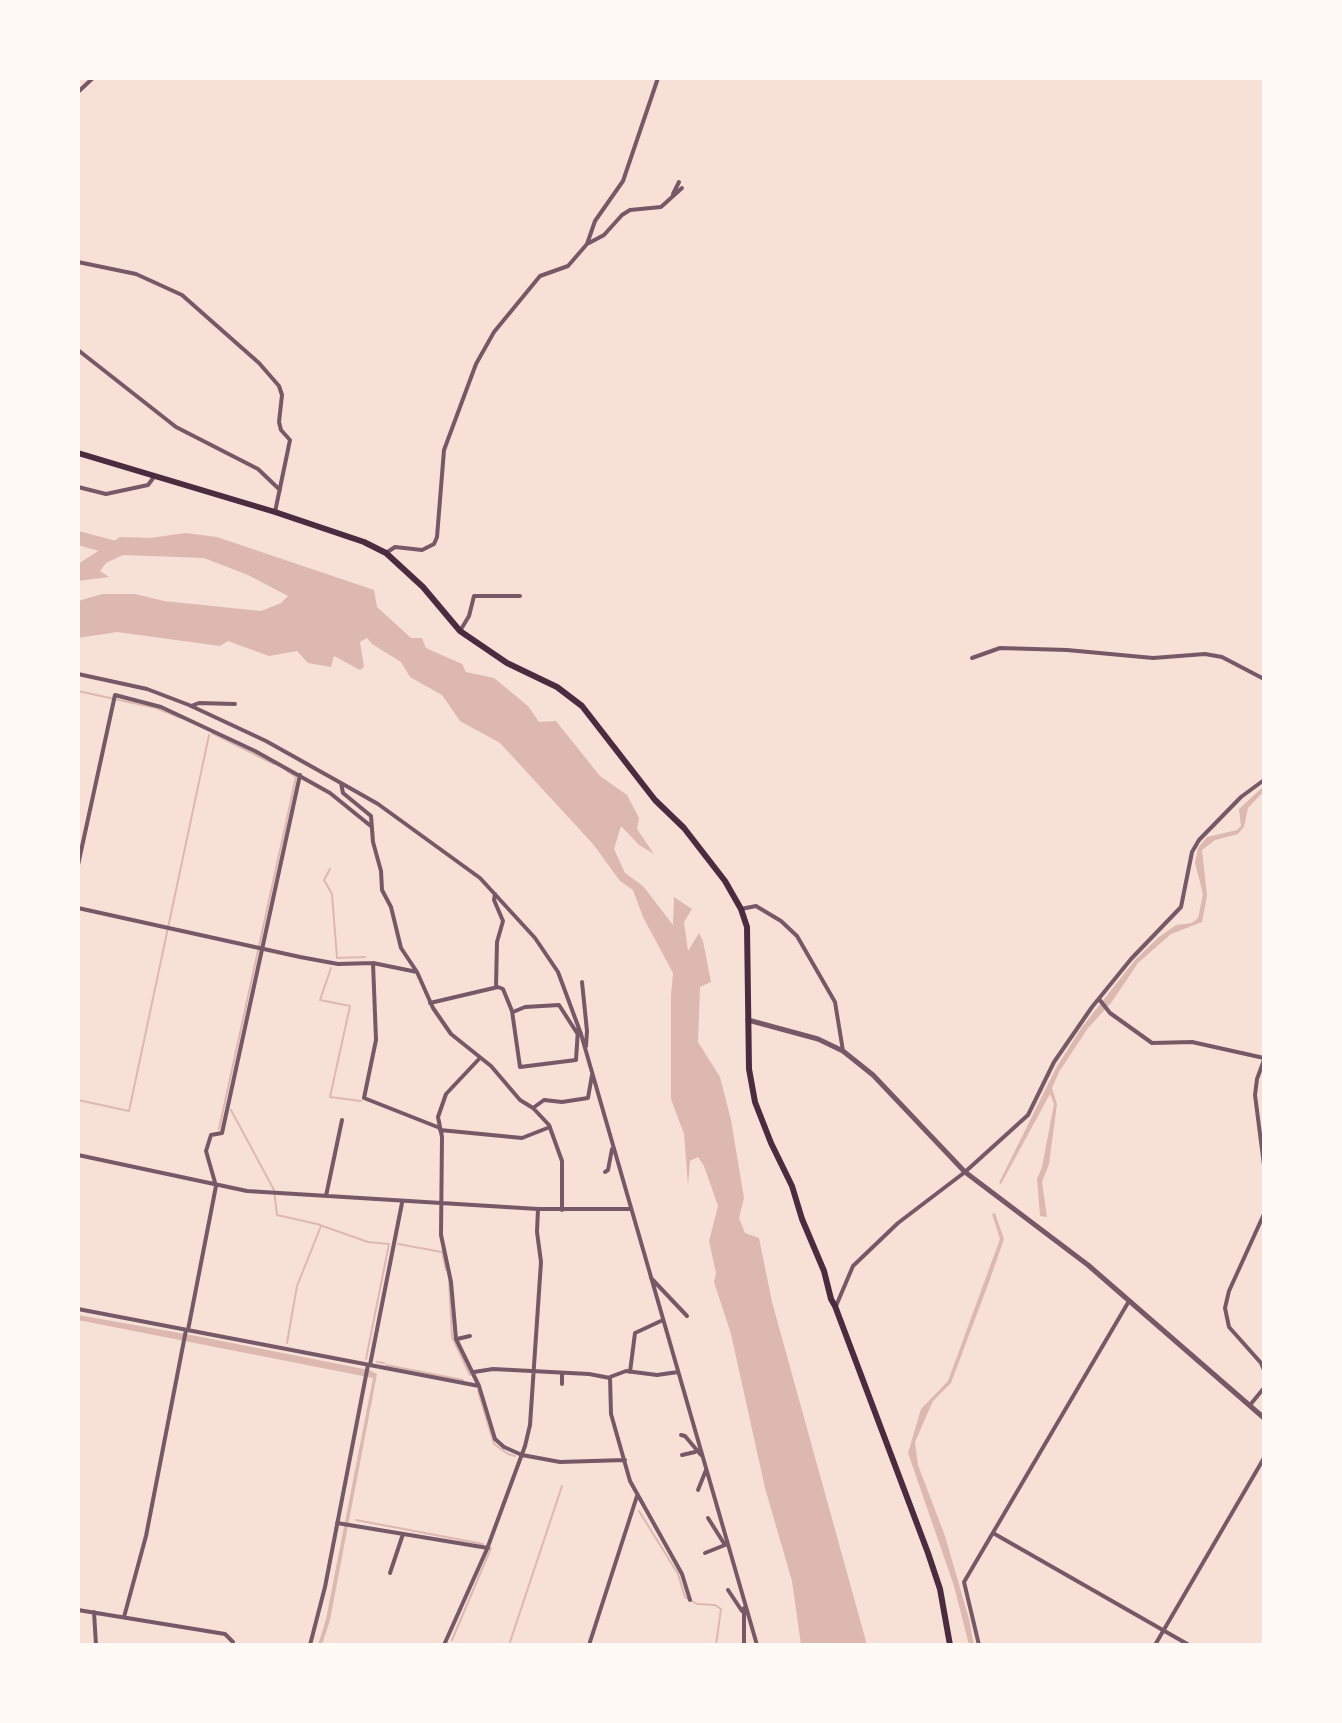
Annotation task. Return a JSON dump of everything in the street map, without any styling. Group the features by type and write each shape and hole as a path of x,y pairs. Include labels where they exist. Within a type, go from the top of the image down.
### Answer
{"main road":[{"path":"78,453 275,512 364,542 386,553 423,587 460,631 507,663 557,687 582,706 655,800 684,828 725,881 747,927 749,1069 755,1102 792,1186 824,1271 831,1299 928,1553 940,1589 950,1645"}],"street":[{"path":"78,92 93,78"},
{"path":"587,244 595,221 623,181 658,78"},
{"path":"386,553 395,547 422,550 434,544 444,450 476,364 516,302 540,276 568,266 587,244 604,235 622,215 630,210 667,205 679,182"},
{"path":"672,195 682,188"},
{"path":"78,262 136,274 182,295 259,363 279,386 282,395 279,422 281,430 290,440 275,512"},
{"path":"78,350 176,427 258,469 280,490"},
{"path":"78,487 106,494 148,485 154,476"},
{"path":"460,631 469,616 474,596 520,596"},
{"path":"972,658 1000,648 1153,658 1205,654 1222,657 1264,679"},
{"path":"78,674 147,689 191,706 266,741 378,804 480,878 535,938 558,972 579,1027 757,1645"},
{"path":"78,865 115,695 161,707 195,721 300,775 330,793 373,828"},
{"path":"191,706 199,703 235,704"},
{"path":"124,1617 146,1536 216,1186 206,1151 211,1135 222,1133 300,775"},
{"path":"835,1306 853,1266 898,1223 965,1172 1028,1115 1054,1062 1099,999 1131,959 1181,907 1192,852 1199,840 1241,797 1264,780"},
{"path":"341,783 343,793 371,816 382,890 391,907 401,948 417,972 430,1003 451,1034 503,1079 520,1100 533,1108 550,1127 562,1161 562,1210"},
{"path":"495,894 494,900 503,921 497,942 496,987"},
{"path":"741,909 756,906 781,921 797,936 835,1002 843,1051"},
{"path":"78,908 338,964 373,963 417,972"},
{"path":"373,963 376,1040 364,1098 440,1129 522,1138 550,1127"},
{"path":"582,982 587,1031 585,1048"},
{"path":"430,1003 496,987 503,989 513,1012 520,1067 576,1060 579,1027"},
{"path":"1099,999 1110,1013 1152,1043 1192,1042 1264,1059 1255,1095 1264,1165"},
{"path":"513,1012 525,1007 559,1005 578,1034"},
{"path":"748,1020 818,1039 843,1051 873,1075 965,1172 1069,1250 1264,1418"},
{"path":"479,1059 446,1094 438,1117 443,1204 441,1235 451,1282 456,1339 479,1386 495,1439 504,1447 522,1455 560,1462 625,1460"},
{"path":"533,1108 544,1100 562,1102 588,1098 592,1072"},
{"path":"326,1197 342,1120"},
{"path":"605,1172 613,1148"},
{"path":"78,1155 216,1186 326,1197 562,1210 630,1209"},
{"path":"310,1645 319,1615 402,1202"},
{"path":"446,1645 488,1548 530,1425 541,1262 538,1209"},
{"path":"1264,1214 1229,1291 1225,1308 1229,1327 1264,1370"},
{"path":"651,1278 687,1316"},
{"path":"979,1645 964,1582 1129,1301"},
{"path":"78,1309 479,1386"},
{"path":"630,1372 635,1333 663,1320"},
{"path":"456,1339 470,1336"},
{"path":"473,1373 493,1369 610,1378 617,1373 657,1375 678,1372"},
{"path":"562,1373 562,1384"},
{"path":"610,1378 611,1414 637,1496 682,1574 690,1600"},
{"path":"1250,1405 1264,1388"},
{"path":"681,1435 703,1457"},
{"path":"682,1455 696,1451"},
{"path":"1155,1645 1264,1458"},
{"path":"698,1490 706,1467"},
{"path":"589,1645 637,1496"},
{"path":"708,1518 726,1544"},
{"path":"337,1523 488,1548"},
{"path":"993,1532 1189,1645"},
{"path":"390,1573 403,1534"},
{"path":"423,1544 432,1539"},
{"path":"705,1553 726,1544"},
{"path":"728,1590 750,1620"},
{"path":"744,1645 745,1602"},
{"path":"78,1610 225,1634 233,1642"},
{"path":"94,1612 96,1645"}],"shaded area":[{"path":"185,533 217,537 374,590 377,607 411,638 422,638 426,648 462,664 466,672 494,678 528,706 539,722 556,721 600,776 627,795 639,818 637,829 654,854 639,845 621,826 614,849 625,873 643,886 673,925 674,897 692,909 684,922 688,951 699,933 703,941 711,982 700,987 698,1042 720,1077 731,1120 744,1198 739,1218 745,1233 759,1238 772,1302 867,1645 801,1645 792,1581 765,1488 731,1334 714,1282 716,1273 709,1241 718,1206 698,1157 690,1161 688,1186 684,1134 671,1099 673,973 643,917 633,890 620,881 593,844 500,743 460,721 442,695 410,677 401,662 367,638 360,642 364,667 360,670 334,656 331,667 308,663 297,651 269,656 228,641 220,646 117,632 78,638 78,601 102,594 135,594 164,601 261,611 281,603 288,596 248,575 204,558 123,555 106,563 100,571 109,577 78,581 78,564 120,537 150,538"},
{"path":"1264,786 1264,791 1248,808 1244,827 1238,834 1215,840 1202,850 1207,896 1202,922 1171,934 1138,963 1059,1072 1052,1088 1057,1104 1049,1164 1042,1182 1047,1217 1040,1216 1037,1179 1054,1104 1050,1094 999,1183 1056,1068 1082,1027 1135,960 1176,925 1192,923 1198,918 1203,894 1195,863 1198,848 1207,837 1237,830 1241,826 1239,809"},
{"path":"995,1213 1004,1239 989,1282 951,1383 933,1401 915,1442 918,1465 945,1536 969,1619 974,1645 969,1645 954,1586 908,1453 921,1409 948,1381 1000,1239 992,1214"},
{"path":"78,1315 377,1374 330,1620 322,1645 318,1645 326,1619 373,1378 78,1320"}],"waterway":[{"path":"78,538 119,549"},
{"path":"78,691 156,708 181,718"},
{"path":"212,733 274,764"},
{"path":"78,1100 129,1111 209,735"},
{"path":"219,1129 296,777 287,771"},
{"path":"330,869 324,880 332,894 337,958 365,957"},
{"path":"331,968 320,1000 350,1006 330,1097 361,1101"},
{"path":"231,1110 274,1190 277,1215 317,1224 368,1242 389,1244 366,1359"},
{"path":"287,1343 297,1286 321,1226"},
{"path":"398,1244 442,1252 446,1270"},
{"path":"449,1280 452,1337 470,1375"},
{"path":"377,1362 384,1363"},
{"path":"386,1365 463,1380"},
{"path":"478,1391 494,1444 515,1456"},
{"path":"509,1645 562,1486"},
{"path":"639,1511 678,1574 685,1597 697,1604 715,1605 721,1609 716,1645"},
{"path":"356,1520 483,1544"},
{"path":"452,1640 491,1548"}]}
